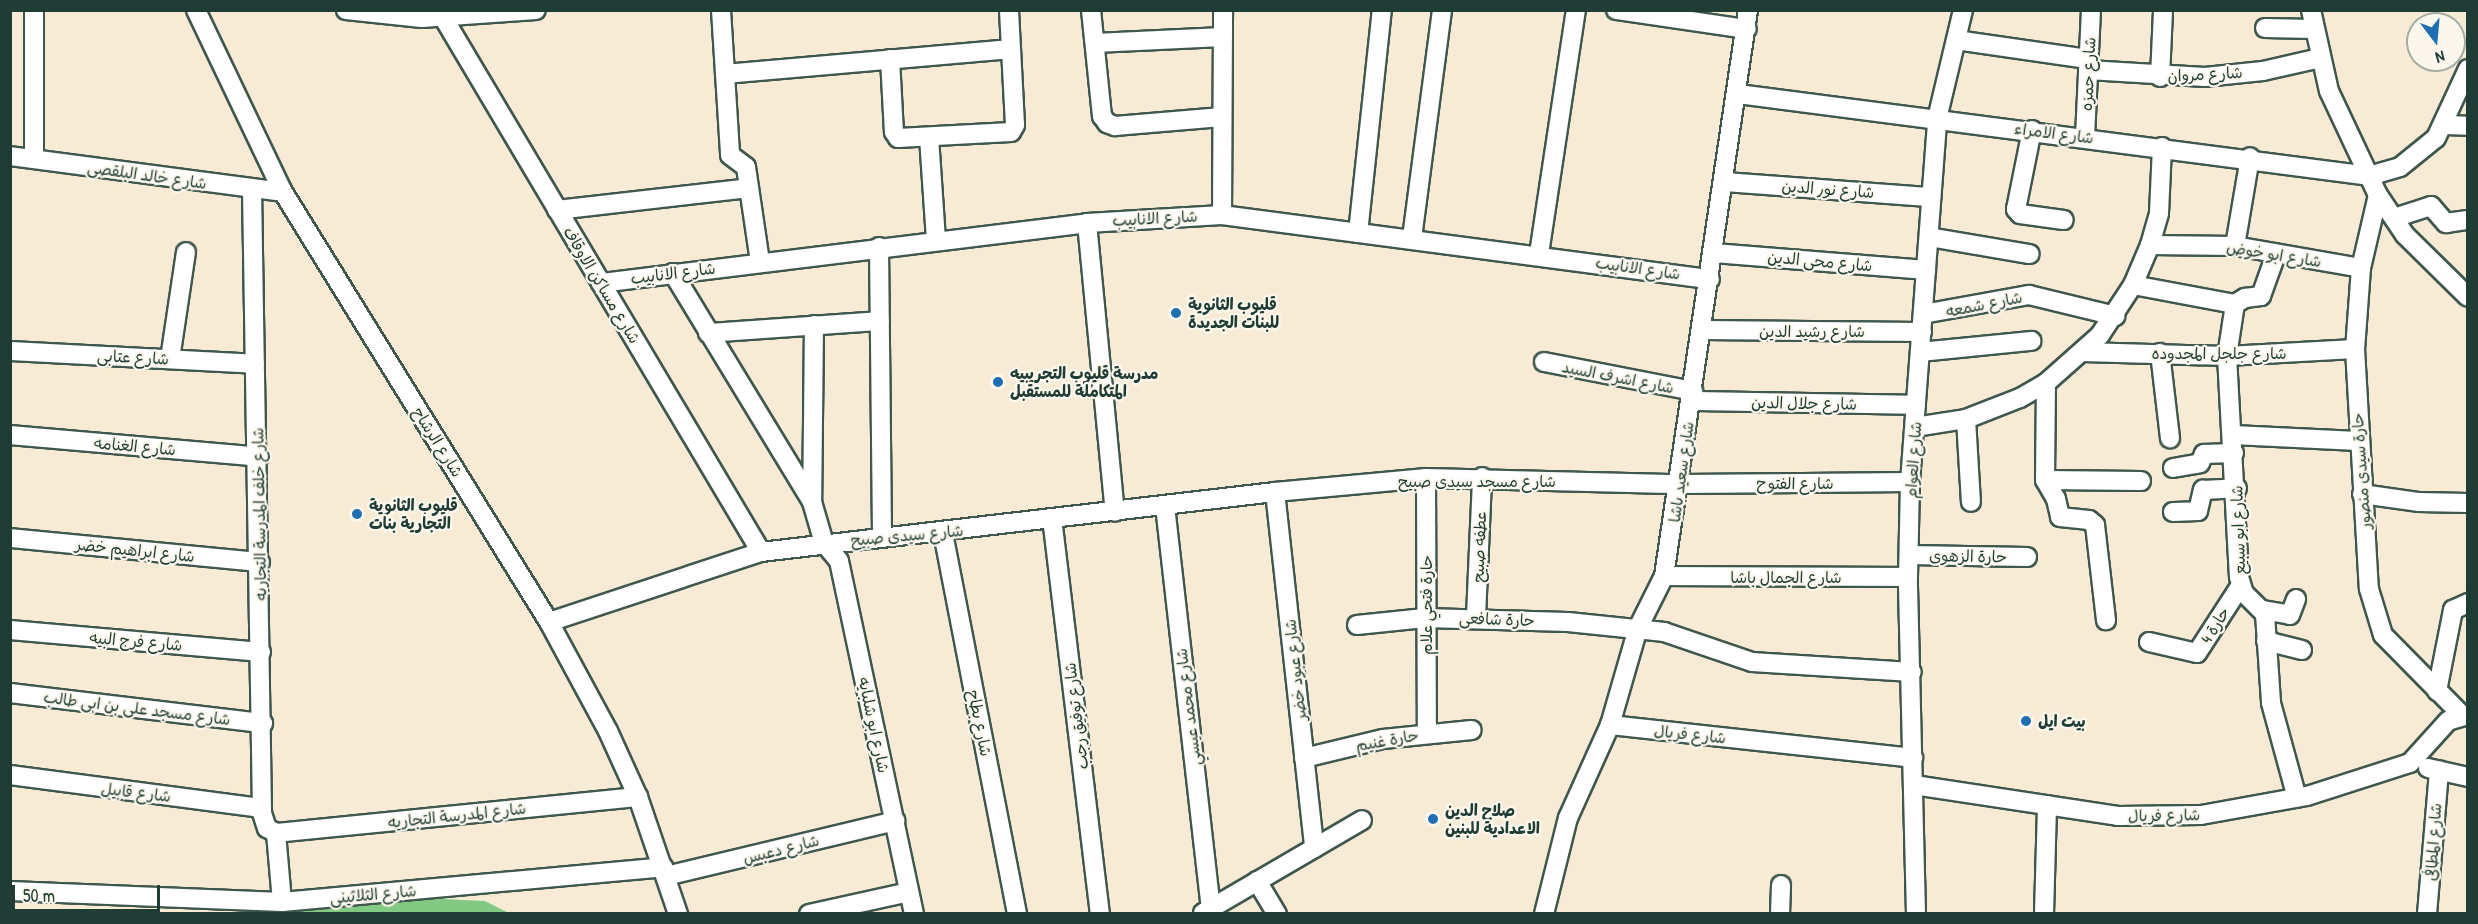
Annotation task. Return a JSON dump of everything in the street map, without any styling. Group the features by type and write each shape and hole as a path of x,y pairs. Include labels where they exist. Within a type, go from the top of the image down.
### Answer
{"street":[{"path":"34,10 34,159"},
{"name":"شارع الرشاح","path":"196,10 283,192 549,622 638,796 678,914"},
{"path":"346,10 443,17 536,10"},
{"path":"721,10 730,155 746,166 760,262"},
{"path":"890,59 895,134 900,139 1013,131 1009,10"},
{"path":"1091,10 1102,116 1107,123 1115,126 1222,117"},
{"path":"1222,215 1223,10"},
{"path":"1358,233 1382,10"},
{"path":"1412,238 1442,10"},
{"path":"1539,254 1575,10"},
{"path":"1616,10 1748,20"},
{"name":"شارع العوام","path":"1916,914 1908,577 1910,482 1937,119 1963,10"},
{"name":"شارع حمزه","path":"2085,136 2091,10"},
{"path":"2160,77 2163,10"},
{"path":"2311,10 2320,58 2333,101 2378,195 2431,262 2468,297"},
{"name":"شارع مساكن الاوقاف","path":"443,17 761,552"},
{"name":"شارع سعيد باشا","path":"1544,914 1568,818 1610,725 1638,628 1664,576 1680,484 1748,20"},
{"path":"2265,28 2314,29"},
{"path":"1095,43 1223,37"},
{"name":"شارع مروان","path":"1956,40 2160,77 2263,71 2320,58"},
{"path":"725,74 1011,49"},
{"path":"2369,176 2391,170 2419,154 2445,124 2468,69"},
{"name":"شارع الامراء","path":"1738,94 2085,136 2369,176"},
{"path":"2445,124 2468,126"},
{"path":"2032,130 2016,210 2020,214 2064,220"},
{"path":"929,137 936,240"},
{"path":"1915,427 1966,419 1994,410 2046,383 2084,352 2115,316 2133,285 2150,245 2158,213 2163,147"},
{"name":"شارع خالد البلقصى","path":"10,156 283,192"},
{"path":"2235,246 2250,158"},
{"name":"شارع نور الدين","path":"1725,182 1931,197"},
{"path":"557,210 749,188"},
{"name":"شارع خلف المدرسة التجاريه","path":"252,189 259,457 262,808"},
{"name":"حارة سيدى منصور","path":"2378,195 2361,268 2355,349 2358,441 2375,614 2384,635 2437,691 2463,710"},
{"path":"2394,218 2431,206 2446,223 2468,220"},
{"name":"شارع الانابيب","path":"601,283 1087,223 1222,215 1539,254 1710,279"},
{"path":"1087,223 1115,512"},
{"path":"1929,237 2030,254"},
{"name":"شارع ابو خوض","path":"2150,245 2235,246 2361,268"},
{"path":"879,247 882,538"},
{"path":"170,359 186,252"},
{"name":"شارع محى الدين","path":"1714,253 1926,270"},
{"path":"2133,285 2235,304 2245,298 2261,296 2276,254"},
{"path":"673,273 812,502"},
{"name":"شارع شمعه","path":"1922,323 2029,295 2115,316"},
{"name":"شارع ابو سبيع","path":"2235,304 2227,356 2241,585 2263,610"},
{"path":"708,333 880,321"},
{"name":"شارع رشيد الدين","path":"1702,330 1922,323"},
{"path":"812,502 814,326"},
{"path":"1920,352 2031,341"},
{"name":"شارع جلجل المجدوده","path":"2084,352 2227,356 2355,349"},
{"name":"شارع عتابى","path":"10,351 255,364"},
{"path":"2160,353 2169,438"},
{"name":"شارع اشرف السيد","path":"1544,362 1692,396"},
{"path":"2046,383 2045,480 2055,496 2060,517 2090,520 2095,525 2106,620"},
{"name":"شارع جلال الدين","path":"1692,396 1916,405"},
{"path":"1966,419 1971,502"},
{"name":"شارع الغنامه","path":"10,435 259,457"},
{"path":"2174,468 2200,463 2204,454 2234,444 2358,441"},
{"name":"شارع مسجد سيدى صبيح","path":"1275,492 1426,478 1482,477 1680,484"},
{"name":"عطفه صبيح","path":"1476,617 1482,477"},
{"name":"حارة فتحي علام","path":"1426,478 1427,733"},
{"path":"2045,480 2141,481"},
{"name":"شارع الفتوح","path":"1680,484 1910,482"},
{"path":"2173,512 2198,511 2203,490 2236,488"},
{"name":"شارع سيدى صبيح","path":"549,622 761,552 824,543 943,533 1275,492"},
{"name":"شارع عبود خضر","path":"1275,492 1314,848"},
{"path":"2362,494 2419,502 2468,503"},
{"name":"شارع ابو شلبايه","path":"812,502 824,543 839,561 914,914"},
{"name":"شارع محمد عيسي","path":"1165,506 1206,911"},
{"name":"شارع توفيق رجب","path":"1052,518 1100,914"},
{"name":"شارع بطاح","path":"943,533 1017,914"},
{"name":"شارع ابراهيم خضر","path":"10,538 260,562"},
{"name":"حارة الزهوى","path":"1909,555 2026,557"},
{"name":"شارع الجمال باشا","path":"1664,576 1908,577"},
{"name":"حارة 4","path":"2149,642 2197,653 2241,585"},
{"path":"2296,599 2290,615 2263,610 2271,703 2297,798"},
{"path":"2437,691 2452,610 2468,603"},
{"name":"حارة شافعى","path":"1357,626 1425,618 1476,617 1638,628 1680,636 1752,662 1912,672"},
{"name":"شارع فرج البيه","path":"10,630 261,652"},
{"path":"2266,641 2302,650"},
{"name":"شارع مسجد على بن ابى طالب","path":"10,693 263,723"},
{"path":"2463,710 2448,722 2410,763 2468,777"},
{"name":"شارع فريال","path":"1610,725 1913,758"},
{"name":"حارة غنيم","path":"1304,758 1427,733 1472,730"},
{"name":"شارع فريال","path":"1914,785 2047,805 2165,818 2297,798 2410,763"},
{"name":"شارع المطافى","path":"2427,914 2439,770"},
{"name":"شارع قابيل","path":"10,775 262,808"},
{"name":"شارع المدرسة التجاريه","path":"276,832 638,796"},
{"path":"2044,914 2047,805"},
{"path":"262,808 264,823 276,832 282,902"},
{"path":"1206,911 1362,820"},
{"name":"شارع دعبس","path":"665,872 895,821"},
{"name":"شارع الثلاثينى","path":"10,891 282,902 665,872"},
{"path":"1257,881 1276,914"},
{"path":"1779,914 1781,885"},
{"path":"809,914 909,891"}],"green space":[{"path":"380,896 485,901 509,913 238,914"}],"place":[{"name":"قليوب الثانوية للبنات الجديدة","path":"1176,313"},
{"name":"مدرسة قليوب التجريبيه المتكاملة للمستقبل","path":"998,382"},
{"name":"قليوب الثانوية التجارية بنات","path":"357,514"},
{"name":"بيت ايل","path":"2026,721"},
{"name":"صلاح الدين الاعدادية للبنين","path":"1433,819"}]}
